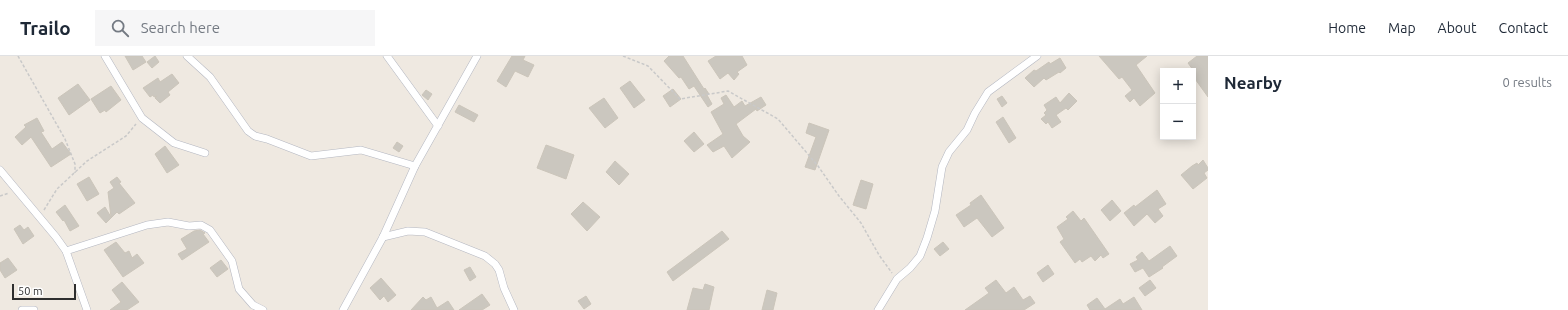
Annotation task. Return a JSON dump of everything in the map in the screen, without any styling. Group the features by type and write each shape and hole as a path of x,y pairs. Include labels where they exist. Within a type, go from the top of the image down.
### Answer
{"street":[{"path":"105,56 142,118 174,143 205,153"},
{"path":"187,56 210,77 248,132 255,136 267,139 311,156 361,150 416,166"},
{"path":"387,56 438,126"},
{"path":"343,310 383,237 416,166 476,56"},
{"path":"878,310 897,279 916,262 924,244 935,211 942,167 949,152 967,130 975,113 988,92 1037,56"},
{"path":"0,170 41,218 66,251 87,310"},
{"path":"66,251 148,225 168,222 189,226 201,226 210,230 232,261 239,289 253,305 262,310"},
{"path":"383,237 408,231 425,232 485,256 495,264 499,270 504,288 514,310"},
{"path":"22,310 34,310"}],"path":[{"path":"18,56 65,139 75,164 75,173"},
{"path":"623,56 648,66 680,99 728,91 778,119 818,166 839,196 861,223 879,255 897,279"},
{"path":"41,218 45,206 57,189 87,160 126,136 142,118"}],"building":[{"path":"125,56 142,56 146,62 133,70"},
{"path":"155,56 159,62 152,68 147,62"},
{"path":"512,56 525,56 523,60 534,65 528,77 515,71 506,87 497,81"},
{"path":"669,56 683,56 704,89 705,88 709,94 707,95 712,104 708,107 694,86 689,89 681,77 679,78 664,61"},
{"path":"716,56 742,56 747,65 737,72 739,74 734,80 728,73 720,79 708,61"},
{"path":"1099,56 1147,56 1136,65 1155,93 1140,106 1134,98 1130,102 1125,96 1132,90 1122,77 1119,79"},
{"path":"1197,56 1208,56 1208,97 1196,80 1196,68 1192,68 1188,63"},
{"path":"1060,58 1066,68 1060,73 1059,72 1046,80 1044,78 1034,87 1025,78 1034,70 1036,71 1049,62 1050,64"},
{"path":"172,74 179,83 168,92 170,95 160,103 155,98 157,96 154,97 153,95 150,97 143,88 158,78 160,82"},
{"path":"630,81 645,100 634,108 620,88"},
{"path":"78,84 90,100 69,115 58,98"},
{"path":"111,86 121,100 106,112 105,110 100,113 91,99"},
{"path":"673,89 681,99 670,107 663,96"},
{"path":"426,90 432,94 428,100 422,95"},
{"path":"1069,93 1077,101 1068,110 1066,108 1056,115 1061,122 1052,128 1048,122 1046,124 1041,119 1046,115 1044,113 1047,110 1044,105 1056,97 1060,103"},
{"path":"726,95 734,107 742,101 745,106 761,97 766,105 757,111 756,109 736,124 743,136 750,142 732,158 724,146 713,152 707,145 723,134 711,112 724,104 721,98"},
{"path":"1002,96 1007,103 1002,107 997,99"},
{"path":"604,98 618,118 605,128 589,108"},
{"path":"459,105 478,115 474,122 455,112"},
{"path":"1003,117 1016,138 1009,143 996,122"},
{"path":"37,118 44,131 41,132 52,149 62,142 71,154 51,167 31,137 22,145 15,137 26,127 24,125"},
{"path":"809,123 829,130 815,170 805,167 816,137 806,133"},
{"path":"694,132 704,144 694,152 684,141"},
{"path":"397,142 403,146 399,152 393,148"},
{"path":"546,145 574,155 566,179 537,168"},
{"path":"165,146 179,165 167,173 155,154"},
{"path":"1203,160 1208,168 1208,170 1204,173 1207,178 1193,189 1181,175 1197,163 1198,165"},
{"path":"615,161 629,174 619,185 606,172"},
{"path":"89,177 99,194 87,201 77,184"},
{"path":"117,177 121,182 119,183 135,203 119,214 117,212 106,223 97,213 105,207 111,217 108,192 114,188 110,182"},
{"path":"861,180 873,184 866,209 853,205"},
{"path":"1157,190 1166,204 1158,209 1163,216 1155,223 1147,214 1134,226 1124,213 1134,205 1135,207"},
{"path":"981,195 1004,228 992,237 977,218 964,227 956,215 971,205 970,203"},
{"path":"1112,200 1121,211 1110,221 1101,210"},
{"path":"583,202 600,217 587,231 571,214"},
{"path":"65,205 79,226 70,231 64,220 63,221 56,212"},
{"path":"1073,211 1081,221 1084,218 1109,254 1103,258 1101,255 1095,261 1091,256 1082,262 1080,259 1075,263 1060,242 1064,239 1057,227 1068,219 1066,217"},
{"path":"20,225 24,230 28,227 34,236 23,244 14,229"},
{"path":"200,230 205,233 203,234 209,242 182,260 178,254 187,249 181,239 194,231"},
{"path":"722,231 729,239 673,281 667,272"},
{"path":"116,242 125,253 129,251 132,258 137,254 144,263 123,277 104,250"},
{"path":"943,242 949,249 940,256 934,249"},
{"path":"1170,246 1177,256 1149,277 1143,268 1135,272 1130,264 1138,260 1136,257 1142,252 1149,261"},
{"path":"8,258 17,270 5,278 0,270 0,263"},
{"path":"221,260 228,269 217,277 210,268"},
{"path":"1048,265 1054,274 1043,282 1037,273"},
{"path":"470,267 476,277 470,281 464,270"},
{"path":"381,278 396,295 388,302 384,296 380,300 370,288"},
{"path":"996,280 1006,293 1014,287 1023,300 1030,296 1035,303 1024,310 965,310 989,293 985,288"},
{"path":"1150,280 1156,288 1145,296 1139,288"},
{"path":"122,282 139,302 127,310 110,310 121,302 112,290"},
{"path":"705,284 714,287 709,310 687,310 693,288 703,290"},
{"path":"767,290 777,293 773,310 762,310"},
{"path":"482,294 490,305 482,310 459,310"},
{"path":"586,296 591,304 584,309 578,301"},
{"path":"423,297 426,300 431,297 437,308 448,301 454,310 411,310"},
{"path":"1134,297 1142,310 1090,310 1087,305 1097,298 1105,309 1120,299 1123,304"}]}
